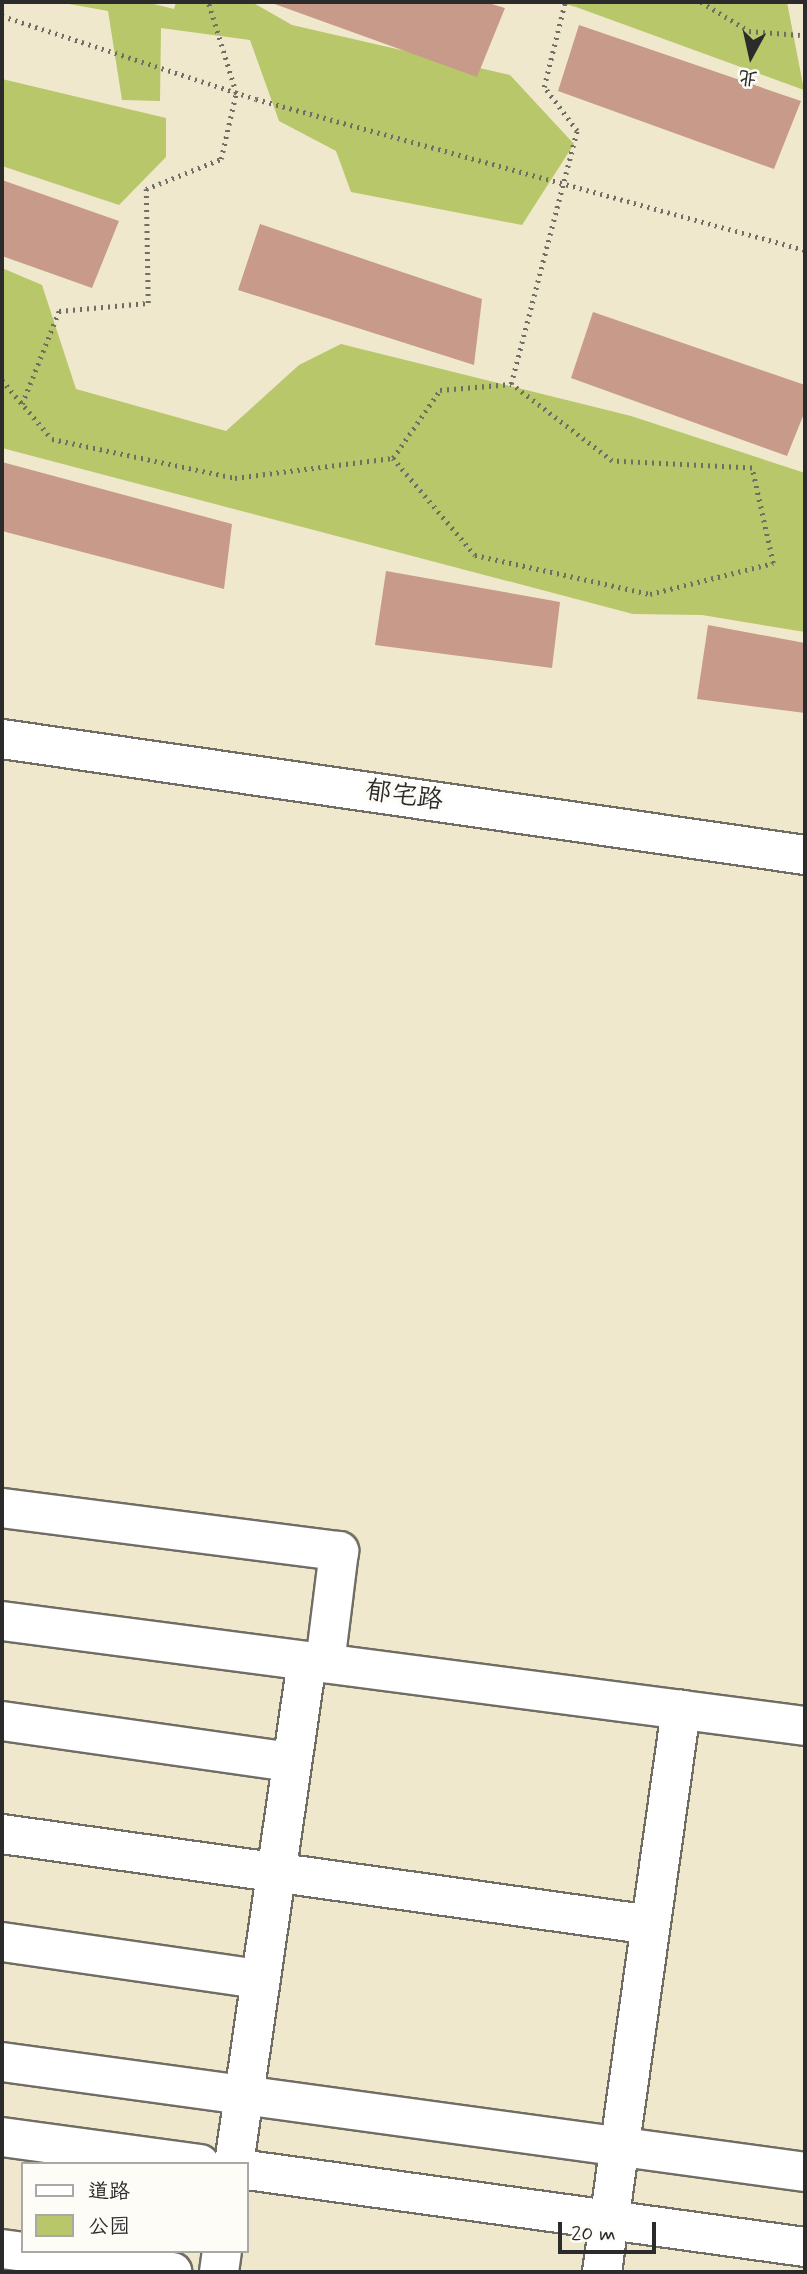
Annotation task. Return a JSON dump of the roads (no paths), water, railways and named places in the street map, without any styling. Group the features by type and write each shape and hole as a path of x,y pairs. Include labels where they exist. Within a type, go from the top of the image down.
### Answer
{"street":[{"name":"郁宅路","path":"2,739 805,855"},
{"path":"2,1508 339,1551 316,1662 291,1762 234,2162"},
{"path":"2,1621 805,1726"},
{"path":"602,2272 681,1710"},
{"path":"2,1721 291,1762"},
{"path":"2,1834 651,1925"},
{"path":"2,1942 260,1979"},
{"path":"2,2062 805,2172"},
{"path":"2,2137 185,2162"},
{"path":"248,2170 805,2247"},
{"path":"2,2249 21,2252"},
{"path":"32,2253 172,2272"},
{"path":"219,2272 222,2253"}]}
